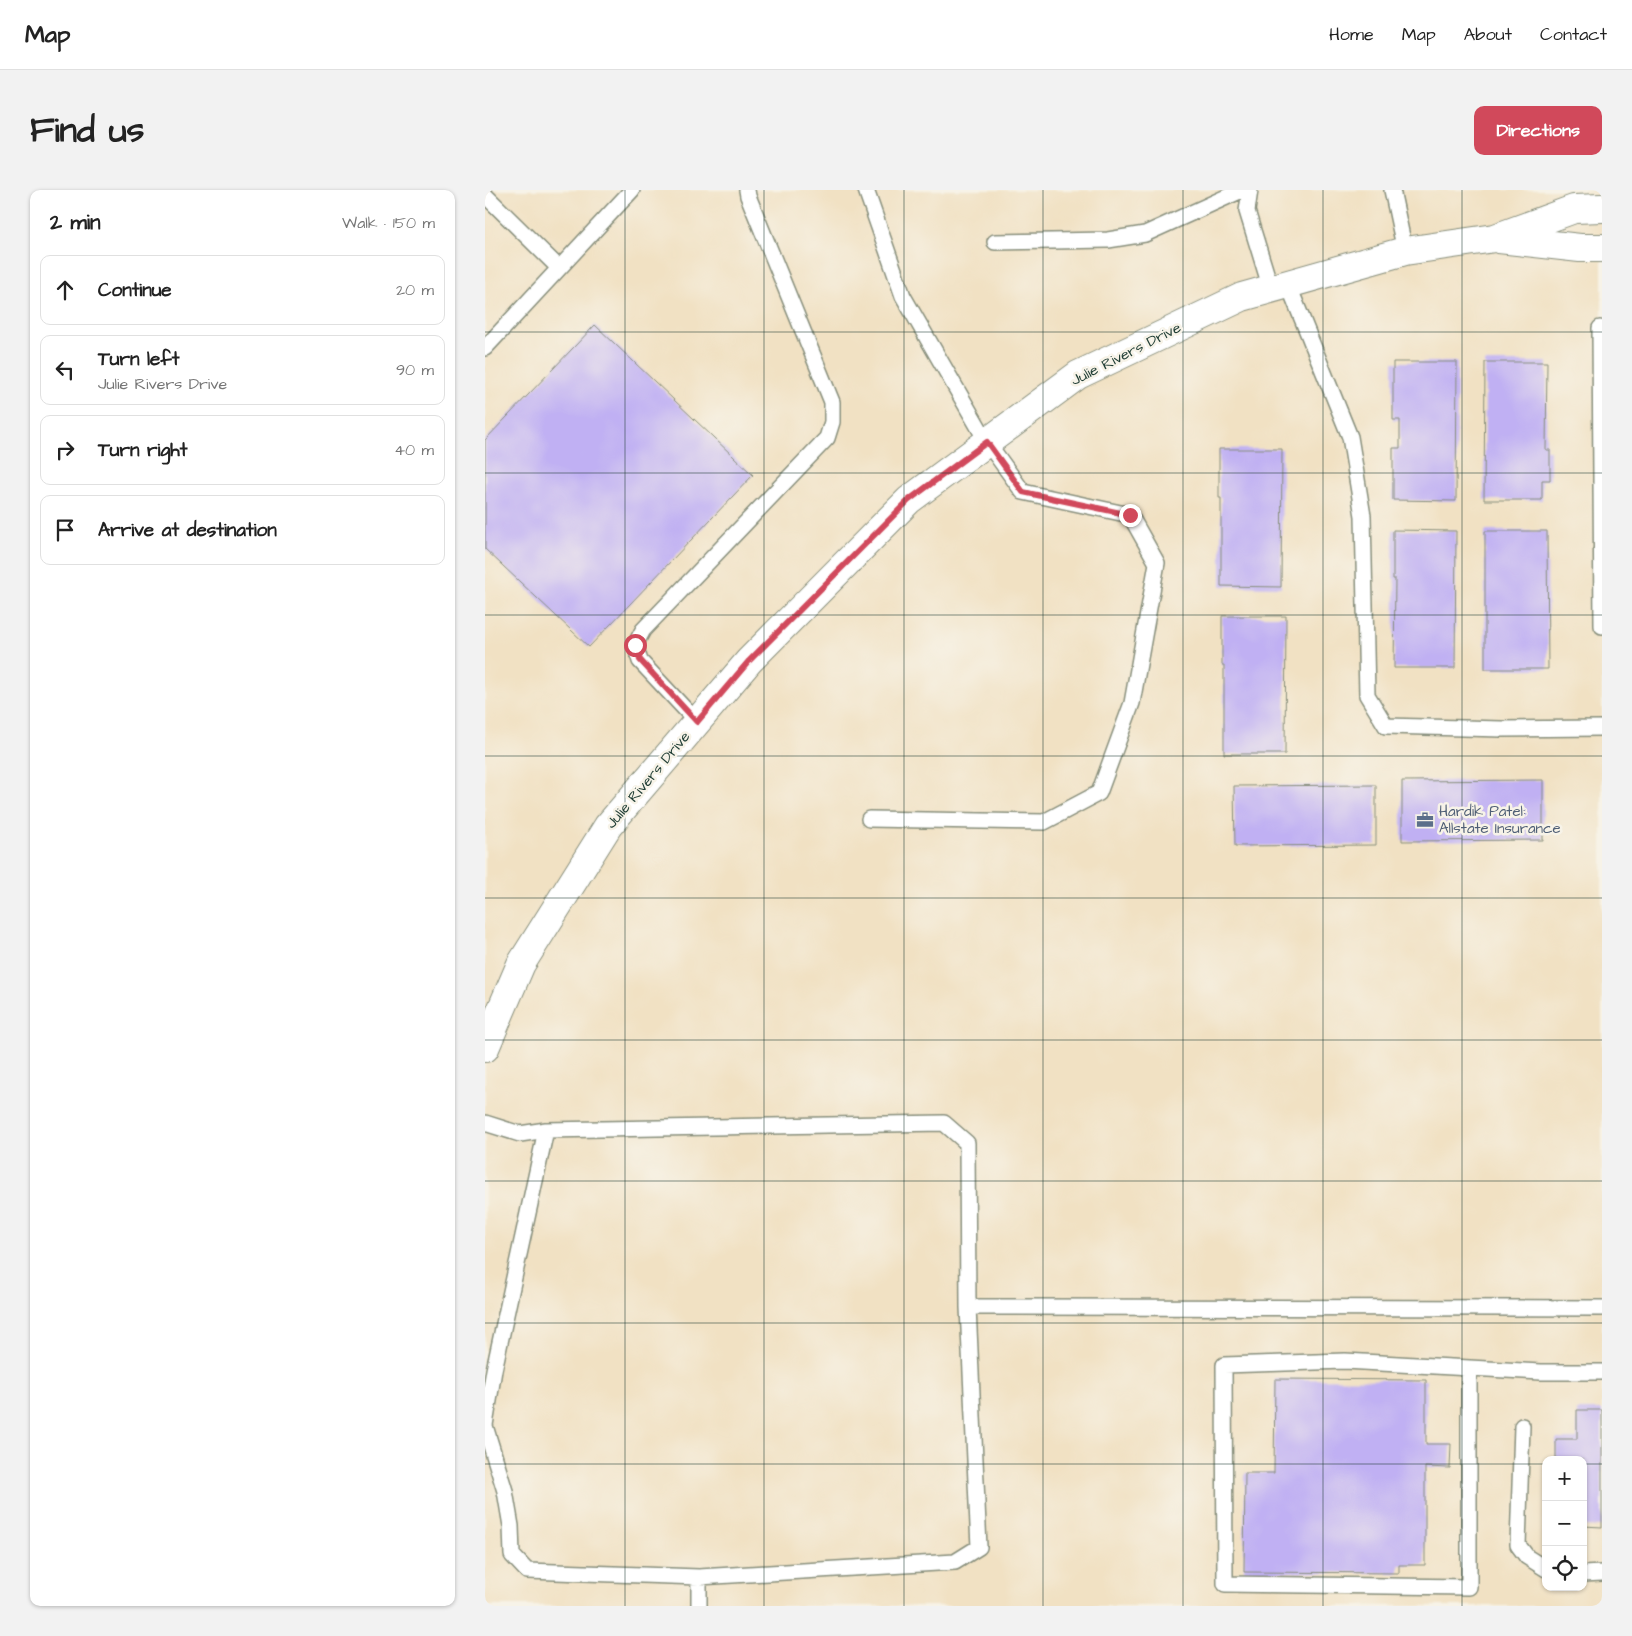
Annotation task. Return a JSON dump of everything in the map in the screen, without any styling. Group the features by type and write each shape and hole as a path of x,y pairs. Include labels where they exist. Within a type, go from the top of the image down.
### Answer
{"street":[{"name":"Julie Rivers Drive","path":"485,1048 521,964 608,826 749,661 909,500 1078,375 1242,297 1405,251 1495,238 1575,208 1602,208"},
{"name":"Julie Rivers Drive","path":"1495,238 1579,248 1602,248"}],"lane":[{"path":"485,348 632,190"},
{"path":"697,722 640,660 635,645 643,630 827,438 832,422 832,402 747,190"},
{"path":"866,190 903,296 987,442 1023,492 1130,515 1157,563 1132,703 1099,793 1044,822 869,819"},
{"path":"995,242 1107,240 1145,234 1242,190"},
{"path":"1250,190 1247,211 1350,437 1363,516 1367,695 1386,726 1502,729 1602,728"},
{"path":"1392,190 1405,251"},
{"path":"485,195 559,268"},
{"path":"1601,328 1602,626"},
{"path":"485,1123 520,1134 546,1130 944,1123 967,1143 968,1307 979,1547 955,1562 699,1577 527,1571 512,1554 511,1526 505,1491 485,1425 494,1370 546,1130"},
{"path":"968,1307 1602,1308"},
{"path":"1469,1368 1469,1587 1225,1584 1224,1365 1345,1361 1541,1372 1602,1372"},
{"path":"1522,1426 1518,1545 1527,1557 1542,1566"},
{"path":"1587,1574 1602,1573"},
{"path":"699,1577 699,1606"}],"building":[{"path":"595,325 753,475 589,647 485,549 485,440"},
{"path":"1393,362 1457,362 1456,501 1393,500 1393,448 1400,448 1400,420 1393,420"},
{"path":"1485,362 1547,362 1546,450 1550,450 1550,480 1542,480 1542,500 1484,500"},
{"path":"1219,449 1282,449 1281,587 1221,586"},
{"path":"1393,530 1456,531 1455,668 1394,668 1395,579 1393,579"},
{"path":"1485,531 1547,531 1548,669 1485,669"},
{"path":"1222,616 1286,616 1285,754 1224,754"},
{"path":"1543,780 1543,840 1402,841 1402,781"},
{"path":"1376,785 1376,845 1235,846 1234,786"},
{"path":"1275,1379 1426,1380 1426,1444 1451,1444 1450,1468 1425,1467 1425,1565 1399,1565 1399,1573 1244,1572 1245,1473 1274,1473"},
{"path":"1577,1410 1602,1410 1602,1527 1587,1526 1587,1456 1556,1456 1556,1439 1577,1439"}],"place":[{"name":"Hardik Patel: Allstate Insurance","path":"1425,820"}],"route":[{"path":"635,645 640,660 697,722 749,661 909,500 987,442 1023,492 1130,515"}]}
